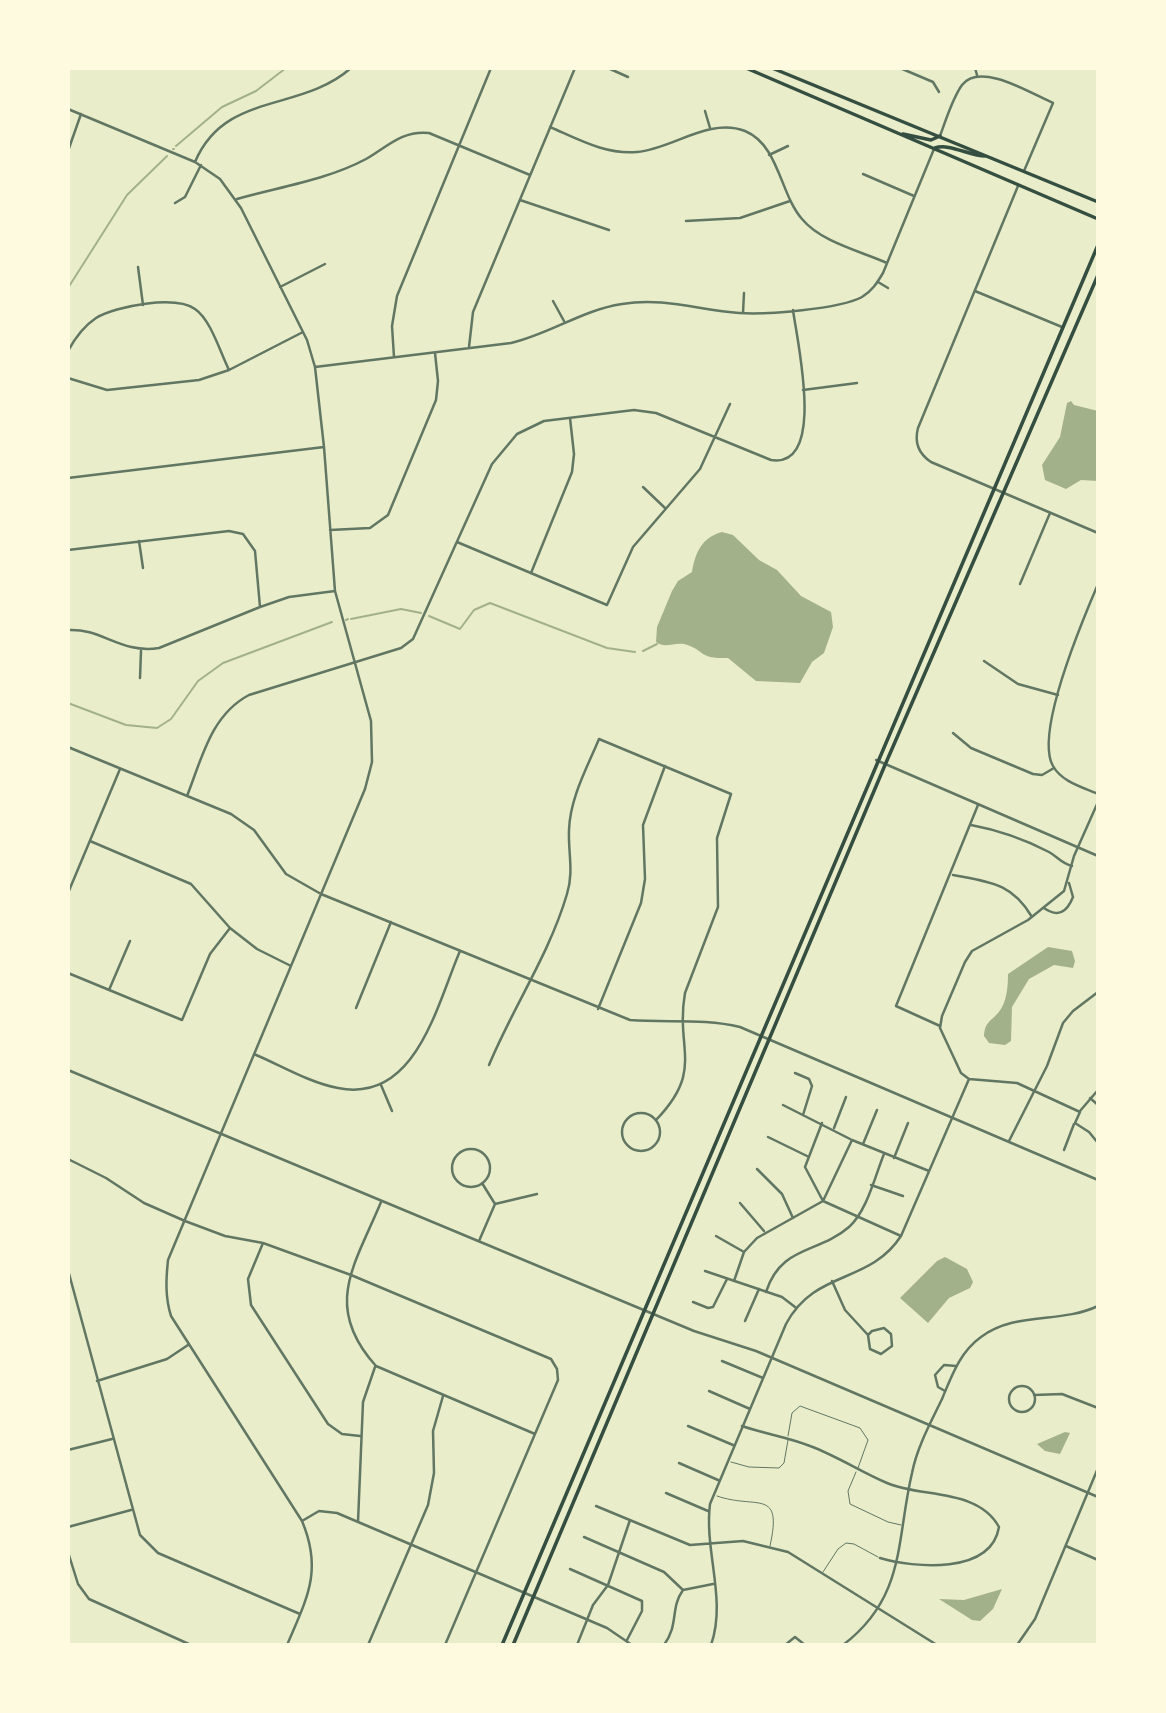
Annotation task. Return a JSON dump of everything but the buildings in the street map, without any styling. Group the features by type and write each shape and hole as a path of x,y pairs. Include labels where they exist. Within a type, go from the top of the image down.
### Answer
{"main road":[{"path":"746,68 1098,219"},
{"path":"772,68 1098,202"},
{"path":"897,133 934,140 940,136"},
{"path":"934,149 942,146 973,156 987,156"},
{"path":"502,1645 522,1592 762,1036 876,760 1098,245"},
{"path":"513,1645 1002,491 1098,275"}],"street":[{"path":"195,162 208,137 229,119 311,93 351,68"},
{"path":"394,358 392,326 397,296 491,68"},
{"path":"469,347 473,313 575,68"},
{"path":"608,68 628,77"},
{"path":"900,68 933,82 939,92"},
{"path":"975,68 977,75"},
{"path":"940,136 962,85 977,75 994,77 1053,103 1024,171"},
{"path":"68,109 195,162 219,179 236,200 303,332 315,367 335,591 371,721 372,762 365,789 168,1260 167,1301 171,1316 302,1521 311,1542 314,1565 310,1589 287,1645"},
{"path":"705,111 710,129"},
{"path":"68,151 81,114"},
{"path":"550,127 600,148 626,153 652,150 710,129 744,131 756,138 769,155 790,201 803,221 815,232 887,263"},
{"path":"236,200 342,170 410,133 429,133 530,175"},
{"path":"769,155 789,146"},
{"path":"315,367 524,340 564,321 603,307 654,301 743,313 793,310 852,301 864,295 878,282 934,149"},
{"path":"175,203 185,197 201,165"},
{"path":"863,174 915,196"},
{"path":"1018,186 918,428 916,443 927,459 1098,533"},
{"path":"520,200 609,230"},
{"path":"686,221 740,219 790,201"},
{"path":"280,287 325,264"},
{"path":"138,267 143,306"},
{"path":"878,282 888,288"},
{"path":"975,291 1062,327"},
{"path":"743,313 744,293"},
{"path":"553,301 564,321"},
{"path":"68,351 80,332 96,319 113,311 174,302 195,309 201,314 229,370"},
{"path":"187,796 217,722 233,704 249,695 401,648 413,639 492,464 517,435 536,424 644,411 771,460 789,458 798,450 804,431 803,390 793,310"},
{"path":"68,379 92,388 114,390 199,380 229,370 303,332"},
{"path":"330,530 370,528 388,515 436,400 438,381 435,353"},
{"path":"803,390 857,383"},
{"path":"457,542 607,605 633,547 700,469 717,438 730,404"},
{"path":"531,573 572,472 575,454 570,418"},
{"path":"68,478 324,447"},
{"path":"643,487 666,508"},
{"path":"1020,584 1051,513"},
{"path":"68,550 229,531 243,534 256,551 260,607"},
{"path":"139,541 142,568"},
{"path":"1098,584 1070,649 1047,744 1054,768 1066,780 1098,794"},
{"path":"68,630 85,632 141,651 159,648 289,597 335,591"},
{"path":"140,678 141,651"},
{"path":"984,662 1018,684 1058,695"},
{"path":"953,733 971,748 1033,774 1042,775 1054,768"},
{"path":"489,1065 508,1020 532,981 568,893 571,876 571,810 599,739 731,794 717,838 718,907 685,993 687,1058 684,1079 674,1102 656,1120"},
{"path":"68,747 245,823 260,837 286,874 321,894 630,1020 722,1023 762,1036 1098,1180"},
{"path":"876,760 1098,856"},
{"path":"598,1009 641,903 645,879 643,825 665,766"},
{"path":"68,893 120,769"},
{"path":"940,1026 972,951 1032,917 1065,891 1078,848 1098,802"},
{"path":"978,805 896,1006 940,1026 961,1073 969,1079 1017,1083 1080,1112"},
{"path":"971,825 1002,831 1052,853 1061,864 1072,866"},
{"path":"90,841 191,884 230,928 257,949 291,966"},
{"path":"952,874 1006,888 1022,900 1032,917"},
{"path":"1044,908 1052,914 1061,914 1070,906 1073,897 1069,883"},
{"path":"356,1008 391,922"},
{"path":"68,973 182,1020 209,954 230,928"},
{"path":"110,990 130,941"},
{"path":"254,1054 337,1088 359,1090 381,1085 401,1072 416,1055 460,951"},
{"path":"1009,1141 1034,1092 1063,1023 1098,992"},
{"path":"68,1070 655,1314 772,1358 1098,1497"},
{"path":"795,1073 808,1079 813,1086 803,1115"},
{"path":"711,1645 718,1615 710,1543 709,1512 713,1494 795,1307 811,1292 871,1265 893,1247 901,1236 930,1172 969,1079"},
{"path":"381,1085 392,1111"},
{"path":"1063,1150 1080,1112 1098,1090"},
{"path":"834,1128 846,1097"},
{"path":"1090,1098 1098,1105"},
{"path":"783,1105 834,1128 852,1140 930,1172"},
{"path":"863,1144 877,1110"},
{"path":"646,1113 656,1120 660,1133 650,1148 635,1150 624,1141 622,1127 633,1114 646,1113"},
{"path":"822,1123 807,1156 807,1177 823,1201 901,1236"},
{"path":"894,1158 908,1123"},
{"path":"1075,1123 1089,1132 1098,1143"},
{"path":"768,1137 807,1156"},
{"path":"734,1281 744,1252 764,1231 823,1201 852,1140"},
{"path":"476,1150 487,1158 489,1172 482,1183 468,1186 454,1175 453,1161 463,1151 476,1150"},
{"path":"766,1292 770,1279 782,1263 837,1235 857,1217 884,1154"},
{"path":"68,1159 106,1178 144,1203 184,1221 225,1236 263,1243 351,1275 545,1356 557,1369 558,1380 446,1645"},
{"path":"757,1169 782,1194 793,1218"},
{"path":"482,1183 495,1203"},
{"path":"871,1185 903,1196"},
{"path":"495,1203 537,1194"},
{"path":"382,1201 345,1296 346,1316 366,1356 376,1367 536,1434"},
{"path":"479,1241 495,1203"},
{"path":"740,1203 764,1231"},
{"path":"716,1236 744,1252"},
{"path":"263,1243 248,1279 251,1305 328,1424 342,1434 360,1436"},
{"path":"68,1270 131,1510 140,1535 158,1553 300,1614"},
{"path":"705,1271 759,1289 795,1307"},
{"path":"693,1302 708,1308 713,1307 727,1279"},
{"path":"832,1281 845,1310 868,1335 870,1349 877,1353 886,1353 892,1346 888,1330 876,1329 868,1335"},
{"path":"745,1321 759,1289"},
{"path":"843,1645 864,1627 879,1608 898,1562 914,1464 956,1366 968,1349 996,1327 1021,1320 1070,1316 1098,1306"},
{"path":"97,1381 167,1359 188,1345"},
{"path":"723,1360 763,1378"},
{"path":"945,1391 938,1387 935,1375 944,1365 956,1366"},
{"path":"358,1522 363,1402 376,1367"},
{"path":"1019,1387 1028,1388 1034,1395 1033,1406 1025,1412 1015,1411 1009,1402 1011,1392 1019,1387"},
{"path":"709,1391 750,1409"},
{"path":"1034,1395 1062,1394 1098,1408"},
{"path":"368,1645 428,1505 434,1473 433,1431 443,1396"},
{"path":"688,1426 734,1445"},
{"path":"743,1426 788,1438 858,1467 888,1484 967,1502 987,1512 999,1527 994,1540 976,1558 946,1563 898,1562 880,1558"},
{"path":"68,1450 113,1439"},
{"path":"679,1463 719,1480"},
{"path":"1017,1645 1035,1619 1097,1470"},
{"path":"666,1493 709,1512"},
{"path":"597,1506 690,1545 743,1541 769,1546 796,1556 937,1645"},
{"path":"68,1527 131,1510"},
{"path":"302,1521 325,1510 358,1522 587,1620 632,1645"},
{"path":"577,1645 593,1605 608,1585 630,1520"},
{"path":"584,1537 663,1572 683,1590"},
{"path":"1066,1546 1098,1560"},
{"path":"68,1552 78,1584 89,1599 191,1645"},
{"path":"570,1569 642,1601 642,1611 626,1640"},
{"path":"664,1645 675,1625 676,1601 683,1590 714,1583"},
{"path":"785,1645 795,1637 805,1645"}],"lane":[{"path":"728,1461 749,1467 779,1468 784,1463 792,1413 800,1406 860,1427 868,1440 848,1491 850,1504 903,1526"},
{"path":"713,1494 732,1500 765,1504 773,1509 775,1517 769,1546"},
{"path":"822,1573 838,1549 846,1543 854,1544 880,1558"}],"shaded area":[{"path":"1071,401 1074,405 1098,411 1098,481 1081,480 1066,489 1045,480 1042,465 1060,437 1067,403"},
{"path":"722,532 733,535 759,560 777,570 801,596 831,612 833,627 824,653 812,662 800,683 756,681 728,658 706,656 684,644 663,645 656,642 657,627 678,581 692,572 695,558 705,542"},
{"path":"1048,947 1072,951 1075,961 1073,968 1054,965 1029,979 1012,1007 1011,1041 1005,1045 989,1043 984,1036 985,1028 1003,1004 1008,974"},
{"path":"945,1257 967,1269 973,1282 970,1288 949,1298 928,1323 900,1298 937,1261"},
{"path":"1065,1432 1070,1433 1060,1454 1045,1451 1037,1444"},
{"path":"1002,1589 993,1609 980,1621 972,1620 939,1599 964,1600"}],"waterway":[{"path":"176,146 222,107 256,91 286,68"},
{"path":"68,288 127,195 167,156"},
{"path":"429,616 460,629 474,610 490,603 607,648 635,652"},
{"path":"351,619 401,609 421,613"},
{"path":"68,703 126,725 157,728 171,719 198,681 223,663 332,622"},
{"path":"643,651 657,644"}]}
